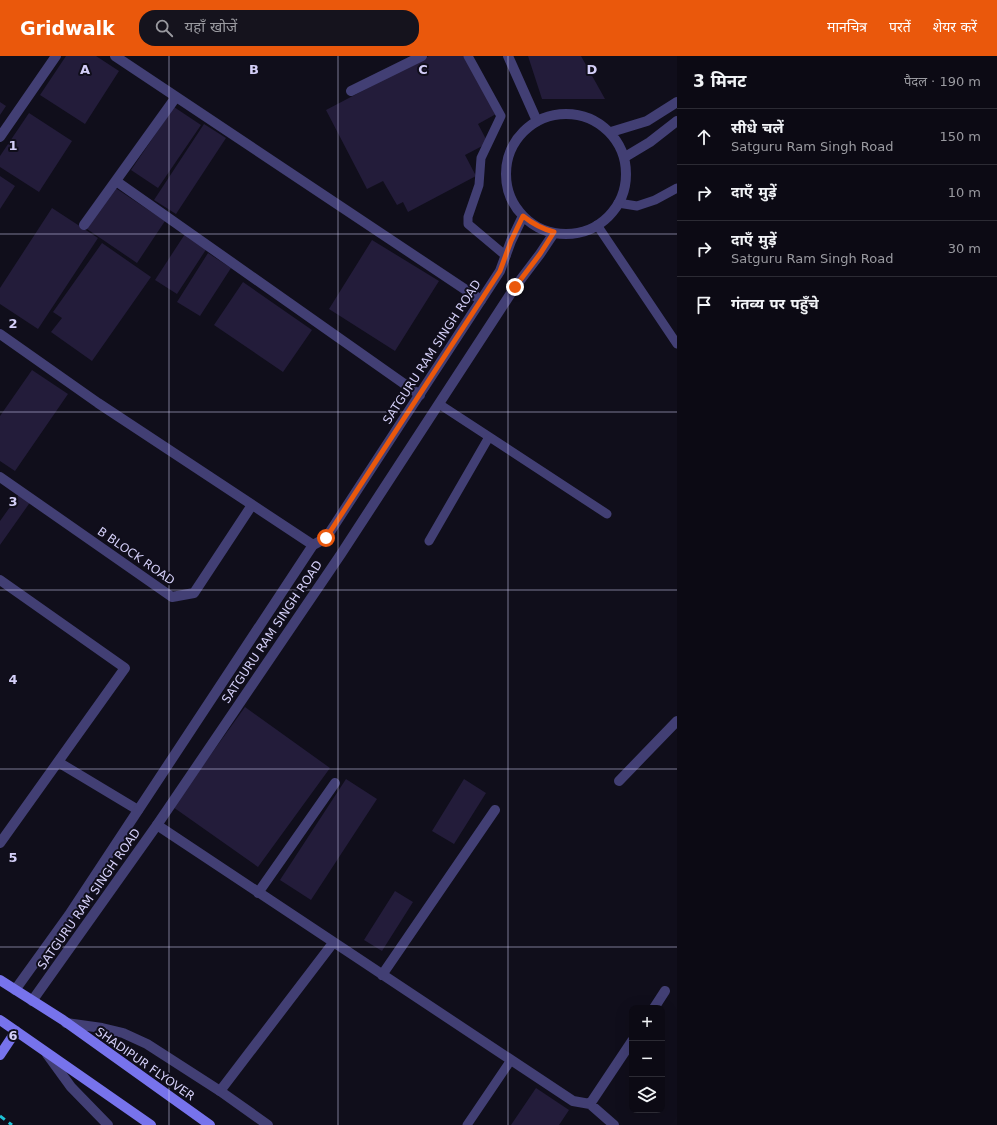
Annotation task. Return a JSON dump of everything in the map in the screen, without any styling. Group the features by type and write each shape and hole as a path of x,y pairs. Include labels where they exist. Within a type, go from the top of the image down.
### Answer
{"main road":[{"name":"SHADIPUR FLYOVER","path":"0,980 66,1023 210,1125"},
{"path":"0,1020 151,1125"},
{"path":"0,1055 16,1031"}],"street":[{"path":"0,137 56,56"},
{"path":"115,56 481,300"},
{"path":"351,91 422,56"},
{"path":"508,56 537,121"},
{"path":"84,225 176,97"},
{"path":"611,132 647,121 677,102"},
{"path":"573,114 591,119 611,132 625,157 625,186 615,208 597,225 576,233 554,232 542,229 532,224 523,216 509,193 506,165 516,140 537,121 554,115 573,114"},
{"path":"625,157 650,142 677,120"},
{"path":"116,181 420,395"},
{"name":"SATGURU RAM SINGH ROAD","path":"15,990 69,915 313,545 326,538 420,395 500,271 511,241 523,216"},
{"name":"SATGURU RAM SINGH ROAD","path":"32,1001 157,825 341,554 515,287 540,254 554,232"},
{"path":"0,334 98,403 313,545"},
{"name":"B BLOCK ROAD","path":"0,477 172,597 194,593 252,505"},
{"path":"0,580 125,668 0,843"},
{"path":"619,781 677,721"},
{"path":"58,762 138,810"},
{"path":"258,893 335,783"},
{"path":"382,975 496,810"},
{"path":"157,825 573,1101 590,1104 614,1125"},
{"path":"220,1091 333,943"},
{"path":"656,1005 665,991"},
{"path":"66,1023 102,1028 123,1033 147,1044 220,1091 268,1125"},
{"path":"590,1104 629,1046"},
{"path":"45,1051 71,1087 108,1125"}],"lane":[{"path":"468,56 500,116 481,158 479,185 468,216 468,224 506,256"},
{"path":"618,203 637,206 655,200 677,188"},
{"path":"597,225 677,344"},
{"path":"439,404 607,514"},
{"path":"429,541 489,437"},
{"path":"467,1125 511,1060"}],"building":[{"path":"66,56 96,56 119,71 85,124 40,95"},
{"path":"429,56 465,56 496,114 478,124 488,143 465,155 476,176 408,212 403,202 397,205 383,181 367,189 326,110"},
{"path":"528,56 581,56 605,99 542,99"},
{"path":"0,102 6,106 0,115"},
{"path":"174,107 201,125 158,188 131,170"},
{"path":"29,113 72,141 39,192 0,167 0,156"},
{"path":"204,124 226,138 176,214 154,200"},
{"path":"0,176 15,186 0,209"},
{"path":"114,187 165,221 137,263 87,229"},
{"path":"52,208 98,238 38,329 0,304 0,288"},
{"path":"185,234 207,248 177,294 155,280"},
{"path":"372,240 439,281 395,351 329,309"},
{"path":"102,243 151,277 92,361 51,332 62,318 53,312"},
{"path":"208,253 231,268 200,316 177,302"},
{"path":"243,282 312,330 283,372 214,325"},
{"path":"32,370 68,394 15,471 0,461 0,416"},
{"path":"20,493 31,501 0,545 0,521"},
{"path":"245,707 330,768 258,867 173,807"},
{"path":"346,779 377,799 311,900 280,880"},
{"path":"464,779 486,793 454,844 432,831"},
{"path":"395,891 413,902 382,951 364,940"},
{"path":"536,1088 569,1110 559,1125 511,1125"}],"railway":[{"path":"0,1116 12,1125"}],"route":[{"path":"326,538 500,271 511,241 523,216 532,224 542,229 554,232 540,254 515,287"}]}
